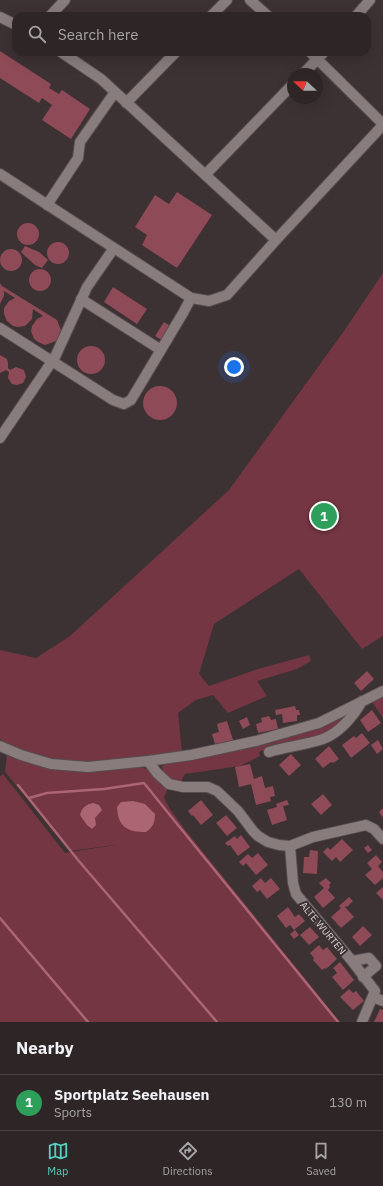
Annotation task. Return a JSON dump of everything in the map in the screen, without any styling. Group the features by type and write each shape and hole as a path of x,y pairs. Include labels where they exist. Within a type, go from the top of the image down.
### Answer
{"street":[{"path":"54,12 65,0"},
{"path":"215,12 227,0"},
{"path":"250,0 264,12"},
{"path":"360,12 370,0"},
{"path":"0,17 12,23"},
{"path":"67,56 101,79 276,240"},
{"path":"126,103 172,56"},
{"path":"0,174 191,298 209,301 227,295 383,124 321,56 309,68"},
{"path":"205,175 287,90"},
{"path":"47,205 78,158 80,142 114,92"},
{"path":"0,438 52,360 87,287 114,248"},
{"path":"0,328 113,400 124,404 131,400 184,313 191,298"},
{"path":"81,299 161,350"},
{"path":"0,746 21,755 51,764 69,766 101,766 191,755 299,730 319,723 383,691"},
{"path":"269,752 324,738 340,728 355,714 362,701"},
{"path":"148,761 157,773 169,784 182,787 208,787 217,791 238,811 258,836 268,842 290,846 313,837 366,825 374,829 383,839"},
{"name":"ALTE WURTEN","path":"290,846 293,883 296,894 375,991 373,997"},
{"name":"ALTE WURTEN","path":"352,961 368,958 376,966 363,977"},
{"path":"362,1022 373,997 383,1001"}],"shaded area":[{"path":"383,273 383,636 362,649 299,569 214,624 199,674 209,686 258,669 309,655 311,661 297,669 257,681 267,696 228,713 213,695 196,700 178,713 182,752 149,757 75,763 24,752 0,739 0,650 36,658 70,636 229,490 344,331"},
{"path":"383,697 383,718 372,702"},
{"path":"350,710 349,715 323,735 271,747 259,752 260,756 240,766 185,774 180,783 171,781 163,775 162,766 166,762 242,748 290,736 330,722"},
{"path":"7,754 39,765 66,771 106,771 139,767 147,769 168,787 164,798 186,831 340,1022 0,1022 0,776 3,774 65,853 121,844 71,851 5,772"},
{"path":"133,801 145,804 155,814 153,824 146,832 139,832 129,829 122,824 119,819 117,807 121,802"},
{"path":"93,803 99,805 102,810 95,818 96,825 92,829 80,815 85,807"}],"building":[{"path":"0,51 51,84 49,88 59,94 62,90 90,109 71,139 42,120 52,105 42,98 39,103 0,78"},
{"path":"177,192 212,215 177,268 142,245 147,235 135,227 155,195 169,204"},
{"path":"28,223 36,226 39,234 36,242 28,245 20,242 17,234 20,226"},
{"path":"58,242 66,245 69,253 66,261 58,264 50,261 47,253 50,245"},
{"path":"25,246 39,252 48,260 42,268 35,265 21,252"},
{"path":"11,249 19,252 22,260 19,268 11,271 3,268 0,260 3,252"},
{"path":"40,269 48,272 51,280 48,288 40,291 32,288 29,280 32,272"},
{"path":"0,283 2,286 57,320 61,330 56,341 45,345 34,339 31,331 32,326 37,319 43,316 33,309 32,319 25,326 13,326 7,321 4,314 4,308 9,301 15,298 4,291 4,296 0,304"},
{"path":"113,287 147,309 137,324 104,302"},
{"path":"164,322 172,327 163,341 155,336"},
{"path":"91,346 101,350 105,360 101,370 91,374 81,370 77,360 81,350"},
{"path":"0,355 7,359 8,368 10,370 16,367 24,370 26,377 23,383 17,385 12,384 8,378 9,372 6,370 0,373"},
{"path":"160,386 172,391 177,403 172,415 160,420 148,415 143,403 148,391"},
{"path":"367,671 374,679 361,691 354,683"},
{"path":"295,706 296,710 299,710 300,715 297,715 297,721 283,723 282,714 276,715 275,710"},
{"path":"372,710 381,723 368,732 360,720"},
{"path":"269,716 271,720 276,719 278,729 258,733 256,724 262,722 261,718"},
{"path":"247,717 250,725 243,729 239,721"},
{"path":"227,721 233,740 215,744 212,734 219,732 217,724"},
{"path":"362,733 370,743 351,758 342,745 354,736 356,738"},
{"path":"378,740 383,749 377,754 371,745"},
{"path":"329,746 339,759 333,763 331,762 323,768 315,759"},
{"path":"291,754 301,765 289,776 279,765"},
{"path":"250,764 254,779 262,776 265,788 273,786 275,796 270,797 271,801 256,805 251,784 239,787 235,767"},
{"path":"323,794 332,805 321,815 311,804"},
{"path":"201,800 213,815 201,825 188,811"},
{"path":"287,800 289,805 283,806 287,820 272,825 267,810 277,807 276,804"},
{"path":"383,808 383,818 379,812"},
{"path":"226,815 237,828 227,836 216,823"},
{"path":"241,835 250,847 238,856 230,845 228,846 225,843 235,836 237,839"},
{"path":"342,839 353,850 340,862 336,857 332,861 323,852 328,847 330,850"},
{"path":"368,845 372,850 368,853 364,848"},
{"path":"310,850 318,851 317,874 303,873 304,857 309,857"},
{"path":"258,853 268,865 256,875 246,863 243,866 239,862 248,854 252,858"},
{"path":"376,855 382,862 378,866 383,872 383,878 375,885 365,875 372,869 367,863"},
{"path":"261,878 265,883 271,878 280,889 267,899 260,890 257,892 252,886"},
{"path":"326,878 331,883 328,890 335,898 323,908 314,897 324,888 319,883"},
{"path":"383,887 383,900 376,893"},
{"path":"349,897 353,901 345,907 354,917 341,928 331,917 341,908 339,906"},
{"path":"288,907 295,917 299,914 305,921 294,930 290,925 286,928 277,916"},
{"path":"363,926 372,935 360,946 352,937"},
{"path":"310,927 319,937 309,945 300,935"},
{"path":"295,930 299,935 294,939 290,934"},
{"path":"319,945 323,950 327,947 337,959 326,969 325,968 322,970 313,960 314,958 310,953"},
{"path":"340,962 354,980 343,990 332,977 337,973 333,968"},
{"path":"349,989 353,993 356,991 364,1001 353,1010 340,997"},
{"path":"380,1009 383,1010 383,1022 374,1022"}],"waterway":[{"path":"29,798 47,793 104,789 144,783 338,1022"},
{"path":"18,785 78,860 217,1022"},
{"path":"0,918 88,1022"}],"place":[{"name":"Sportplatz Seehausen","path":"324,516"}]}
